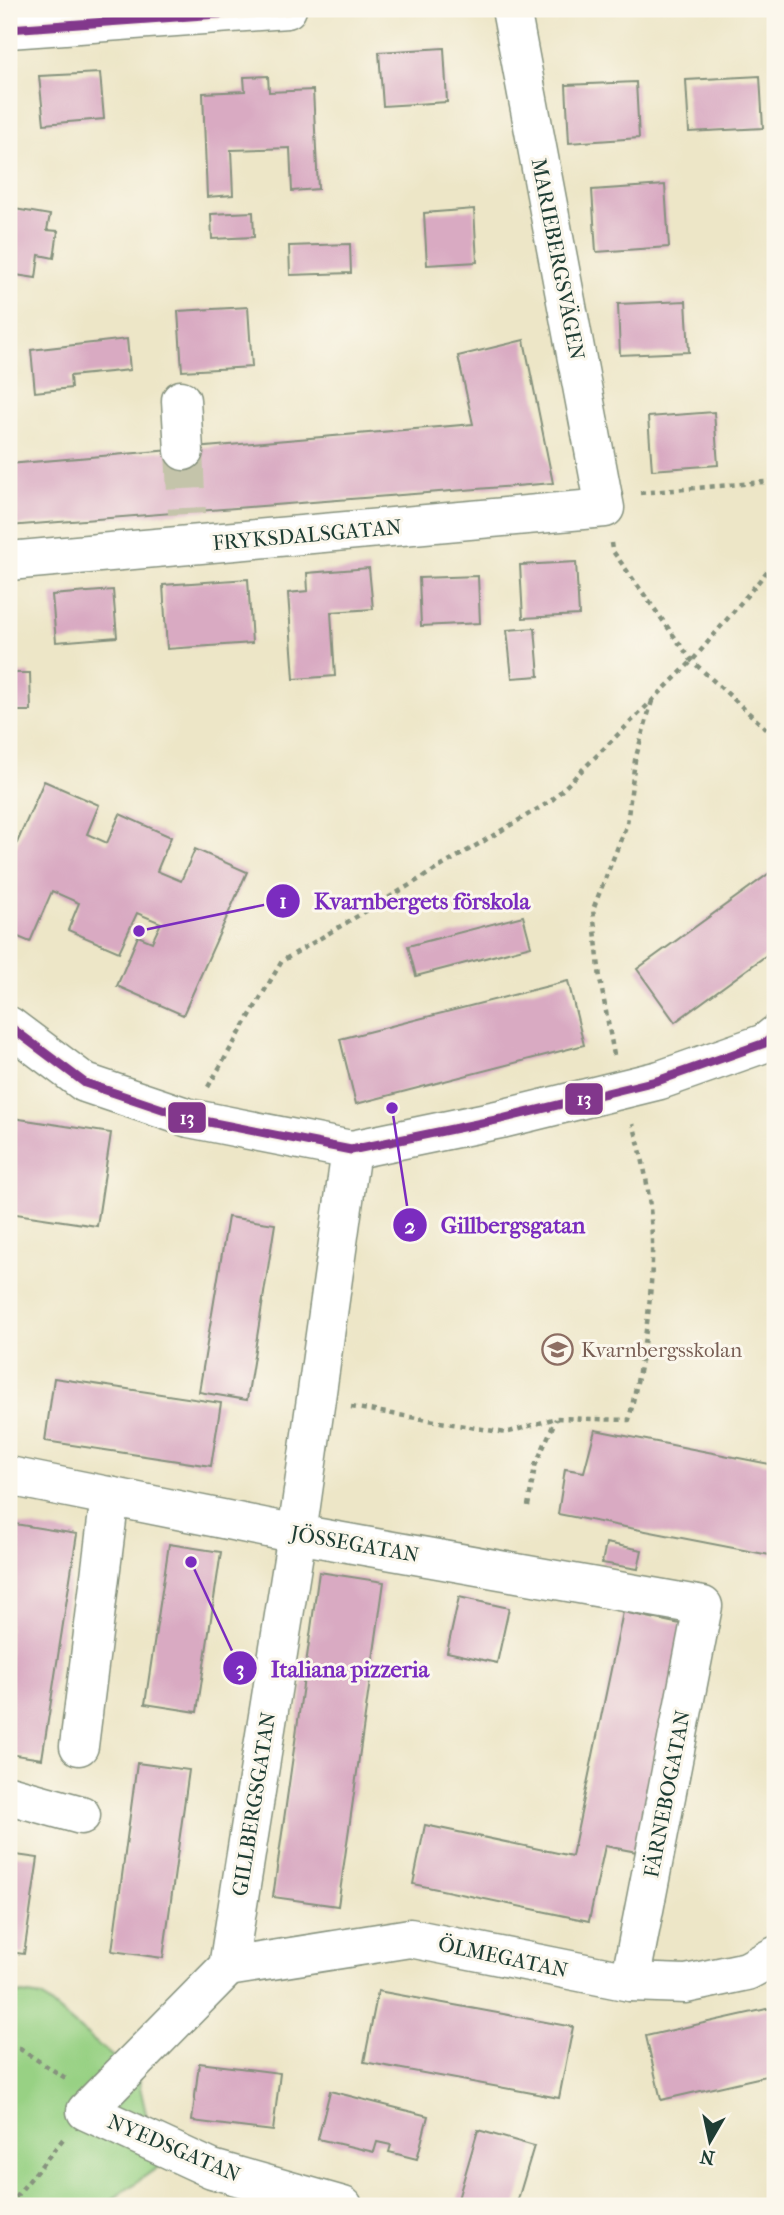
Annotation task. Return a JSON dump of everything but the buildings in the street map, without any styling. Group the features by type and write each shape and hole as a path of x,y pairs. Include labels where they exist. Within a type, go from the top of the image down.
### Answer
{"street":[{"path":"9,29 288,9"},
{"name":"MARIEBERGSVÄGEN","path":"511,9 605,508"},
{"path":"181,400 184,451"},
{"name":"FRYKSDALSGATAN","path":"9,561 188,529 605,508"},
{"path":"10,1031 85,1083 190,1118 351,1150 501,1119 660,1080 765,1043 775,1035"},
{"name":"GILLBERGSGATAN","path":"228,1967 297,1534 351,1150"},
{"name":"JÖSSEGATAN","path":"9,1476 297,1534 703,1606"},
{"path":"79,1746 110,1496"},
{"name":"FÄRNEBOGATAN","path":"630,1982 703,1606"},
{"path":"9,1796 81,1815"},
{"name":"ÖLMEGATAN","path":"228,1967 410,1938 630,1982 686,1984 747,1971 775,1956"},
{"path":"92,2104 228,1967"},
{"name":"NYEDSGATAN","path":"92,2104 212,2169 343,2206"}],"path":[{"path":"775,481 625,494 605,508 612,551 692,661 775,737"},
{"path":"190,1118 282,961 551,801 692,661 775,562"},
{"path":"315,1402 506,1433 556,1418 629,1420 641,1365 654,1268 651,1201 623,1089 600,979 593,909 627,824 635,760 652,701"},
{"path":"528,1506 536,1466 556,1418"},
{"path":"9,2047 20,2049 92,2104 9,2205"}],"green space":[{"path":"9,1992 42,1997 138,2078 158,2167 103,2206 9,2206"}],"tunnel":[{"path":"184,451 187,514"}],"transit line":[{"name":"13","path":"9,29 287,9"},
{"name":"13","path":"9,1026 85,1083 189,1118 351,1150 501,1119 660,1080 765,1043 775,1035"}],"place":[{"name":"Kvarnbergets förskola","path":"139,931"},
{"name":"Gillbergsgatan","path":"392,1108"},
{"name":"Kvarnbergsskolan","path":"558,1350"},
{"name":"Italiana pizzeria","path":"191,1562"}]}
